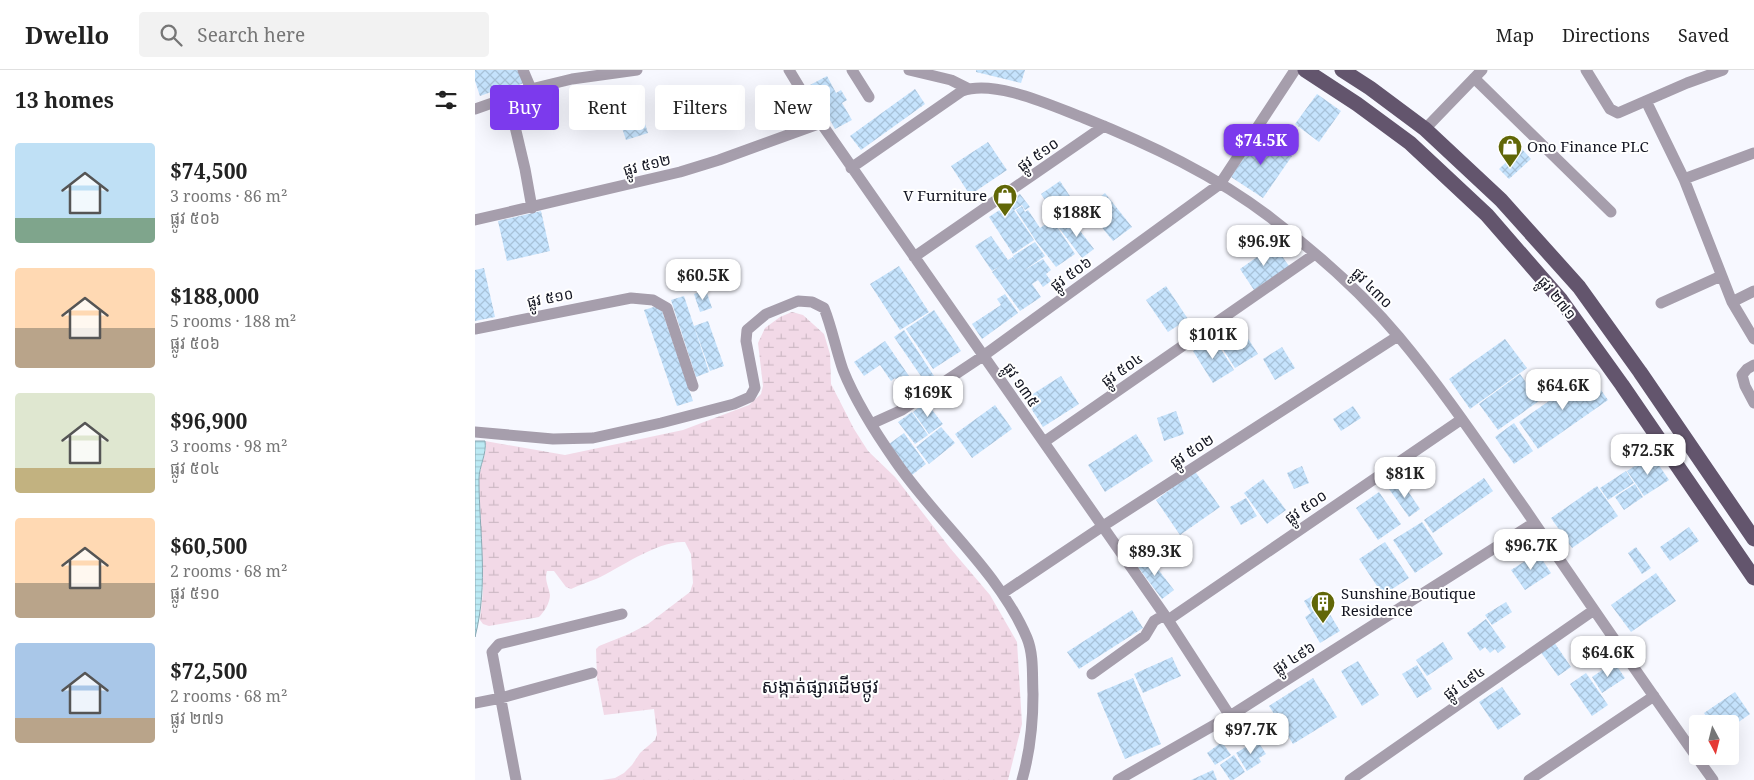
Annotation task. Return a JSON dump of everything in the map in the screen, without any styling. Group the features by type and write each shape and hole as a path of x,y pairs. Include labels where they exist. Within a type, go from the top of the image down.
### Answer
{"main road":[{"name":"ផ្លូវ ២៧១","path":"1305,70 1411,143 1487,215 1561,300 1622,385 1754,578"},
{"name":"ផ្លូវ ២៧១","path":"1342,70 1370,88 1425,129 1501,200 1579,287 1640,372 1754,540"}],"street":[{"path":"523,70 529,85"},
{"name":"ផ្លូវ ១៣៥","path":"789,70 798,85"},
{"path":"852,70 869,97"},
{"path":"909,70 951,80 969,88"},
{"name":"ផ្លូវ ៥០៦","path":"871,424 902,410 983,356 1220,184 1295,70"},
{"path":"1586,70 1610,109 1618,113 1687,83 1723,70"},
{"path":"547,85 572,79 630,71"},
{"path":"1425,129 1477,73 1611,212"},
{"name":"ផ្លូវ ៤៣០","path":"969,88 989,87 1039,100 1105,126 1163,153 1220,184 1269,217 1315,254 1359,294 1399,336 1461,419 1711,779"},
{"path":"851,168 969,88"},
{"path":"1646,101 1684,179 1732,302 1754,339"},
{"path":"475,109 490,104"},
{"name":"ផ្លូវ ៥១០","path":"914,257 1105,126"},
{"path":"516,130 532,208"},
{"name":"ផ្លូវ ៥១២","path":"475,220 680,172 802,130"},
{"name":"ផ្លូវ ១៣៥","path":"826,130 1166,617 1230,716"},
{"path":"1684,179 1754,153"},
{"name":"ផ្លូវ ៥០៤","path":"1044,442 1315,254"},
{"path":"1661,302 1721,276"},
{"path":"1732,302 1754,291"},
{"name":"ផ្លូវ ៥១០","path":"475,328 631,298 653,300 667,308 693,386"},
{"path":"475,432 553,439 593,438 670,421 734,404 750,397 755,388 746,340 747,330 766,314 798,301 812,302 824,308 844,371 871,424 896,463 1003,593 1027,639 1032,660 1033,719 1026,767 1021,780"},
{"name":"ផ្លូវ ៥០២","path":"1003,593 1103,526 1399,336"},
{"path":"1754,366 1747,369 1743,375 1745,386 1754,403"},
{"name":"ផ្លូវ ៥០០","path":"1092,674 1145,636 1154,621 1166,617 1461,419"},
{"name":"ផ្លូវ ៤៩៦","path":"1118,780 1230,716 1534,524"},
{"name":"ផ្លូវ ៤៩៤","path":"1350,780 1595,610"},
{"path":"517,780 492,652 499,644 622,614"},
{"path":"480,702 501,698 591,672"},
{"path":"1529,780 1654,696"}],"green space":[{"path":"792,312 803,315 824,334 830,354 831,384 854,429 868,451 895,477 950,548 990,595 1017,642 1022,724 1008,780 602,780 615,778 624,773 640,753 655,740 657,734 654,709 604,715 597,678 596,649 648,624 690,592 693,583 691,554 685,542 663,545 596,579 571,589 566,587 554,571 547,571 546,580 550,598 539,617 489,626 483,624 480,620 483,592 479,475 486,449 485,441 565,455 683,430 749,405 761,394 763,386 758,343 765,328 780,317"}],"water":[{"path":"475,441 485,441 485,446 479,479 482,597 475,637"}],"building":[{"path":"475,70 520,70 524,83 518,85 490,85 490,92 480,96 475,81"},
{"path":"976,70 1025,70 1021,83 976,72"},
{"path":"827,76 836,93 841,90 847,100 842,103 852,120 835,129 830,120 830,85 810,85"},
{"path":"915,89 925,104 861,150 850,136"},
{"path":"1317,94 1341,111 1319,142 1295,124"},
{"path":"645,124 648,133 626,140 623,130 645,130"},
{"path":"1259,135 1292,156 1263,198 1231,177"},
{"path":"988,142 1007,170 970,195 951,166"},
{"path":"1521,148 1531,159 1509,179 1499,169"},
{"path":"1060,181 1077,207 1058,220 1041,194"},
{"path":"1105,193 1132,227 1113,241 1086,208"},
{"path":"1020,194 1030,207 1025,210 1022,205 1014,210 1034,240 1013,254 989,217"},
{"path":"1022,206 1025,212 1028,210 1040,228 1050,221 1054,226 1056,225 1075,254 1056,267 1016,210"},
{"path":"541,211 550,251 507,261 498,221"},
{"path":"1071,219 1094,249 1082,258 1059,228"},
{"path":"991,236 1008,260 1013,257 1017,263 1013,256 1035,242 1045,256 1023,271 1043,259 1051,270 1046,274 1051,281 1043,287 1038,280 1032,284 1041,297 1020,311 992,272 1000,266 992,271 975,246"},
{"path":"1274,245 1289,266 1254,290 1240,269"},
{"path":"899,266 929,312 900,330 870,284"},
{"path":"484,268 495,317 475,321 475,270"},
{"path":"1166,286 1188,319 1168,332 1146,300"},
{"path":"706,290 712,308 700,312 694,294"},
{"path":"1005,294 1018,313 982,339 972,324 1001,305 997,299"},
{"path":"684,296 709,372 696,377 671,300"},
{"path":"660,305 693,401 677,406 644,310"},
{"path":"934,310 961,351 933,369 906,329"},
{"path":"1236,320 1258,354 1235,368 1213,334"},
{"path":"708,321 724,366 710,371 694,326"},
{"path":"904,330 934,376 925,382 894,337"},
{"path":"1214,338 1234,370 1213,383 1193,351"},
{"path":"1505,339 1527,368 1470,409 1449,379"},
{"path":"885,341 911,379 901,386 895,378 891,381 880,365 864,376 854,362"},
{"path":"1282,347 1295,368 1275,380 1263,359"},
{"path":"1589,373 1608,400 1538,449 1519,422"},
{"path":"1520,374 1539,401 1498,430 1479,404"},
{"path":"1061,376 1079,404 1043,427 1025,399"},
{"path":"926,402 943,424 929,434 913,412"},
{"path":"995,405 1012,429 972,458 955,434"},
{"path":"1353,406 1361,418 1341,431 1333,419"},
{"path":"1176,411 1184,434 1164,441 1157,418"},
{"path":"912,412 928,435 915,444 898,422"},
{"path":"1514,423 1533,451 1514,464 1495,437"},
{"path":"941,427 955,443 929,464 916,447"},
{"path":"904,433 926,464 912,475 889,444"},
{"path":"1136,434 1153,461 1105,492 1088,465"},
{"path":"1652,455 1669,480 1644,496 1627,471"},
{"path":"1302,466 1309,483 1294,489 1287,473"},
{"path":"1194,470 1220,507 1180,535 1156,500 1172,488 1171,486"},
{"path":"1626,471 1634,483 1608,500 1600,488"},
{"path":"1484,478 1493,491 1433,533 1424,520"},
{"path":"1263,479 1286,510 1267,524 1244,493"},
{"path":"1401,481 1420,509 1409,517 1389,489"},
{"path":"1635,484 1643,497 1624,510 1615,497"},
{"path":"1597,486 1618,516 1572,548 1551,518"},
{"path":"1379,492 1401,524 1378,540 1356,508"},
{"path":"1246,498 1257,516 1241,525 1230,507"},
{"path":"1422,522 1443,554 1415,573 1393,540"},
{"path":"1689,527 1699,541 1670,561 1660,547"},
{"path":"1385,542 1409,578 1383,595 1359,559"},
{"path":"1636,547 1651,568 1642,574 1628,553"},
{"path":"1538,553 1551,573 1525,590 1511,570"},
{"path":"1147,555 1174,590 1162,599 1135,563"},
{"path":"1656,573 1676,601 1631,632 1611,605"},
{"name":"Sunshine Boutique Residence","path":"1317,593 1340,631 1320,643 1305,617 1311,613 1304,601"},
{"path":"1506,602 1512,612 1492,625 1485,615"},
{"path":"1132,610 1143,628 1079,669 1067,652"},
{"path":"1486,619 1506,647 1498,653 1495,649 1490,653 1485,647 1480,651 1467,633"},
{"path":"1443,642 1453,659 1427,676 1416,660"},
{"path":"1554,642 1571,667 1558,676 1540,651"},
{"path":"1172,657 1181,676 1143,693 1134,674"},
{"path":"1358,661 1379,695 1362,706 1341,671"},
{"path":"1614,662 1625,678 1602,693 1592,677"},
{"path":"1417,665 1432,689 1417,698 1402,674"},
{"path":"1586,673 1608,705 1592,716 1570,684"},
{"path":"1133,678 1161,744 1125,759 1097,693"},
{"path":"1313,678 1337,717 1293,744 1269,706"},
{"path":"1502,687 1521,714 1498,730 1479,702"},
{"path":"1735,692 1750,714 1739,722 1739,715 1705,715 1704,713"},
{"path":"1257,740 1266,754 1259,758 1261,762 1247,771 1236,753"},
{"path":"1222,742 1231,755 1215,765 1207,753"},
{"path":"1234,755 1245,772 1230,780 1220,765"},
{"path":"1213,770 1217,780 1191,780"}],"place":[{"name":"Ono Finance PLC","path":"1510,168"},
{"name":"V Furniture","path":"1005,217"},
{"name":"Sunshine Boutique Residence","path":"1323,624"}],"district":[{"name":"សង្កាត់ផ្សារដើមថ្កូវ","path":"820,687"}]}
